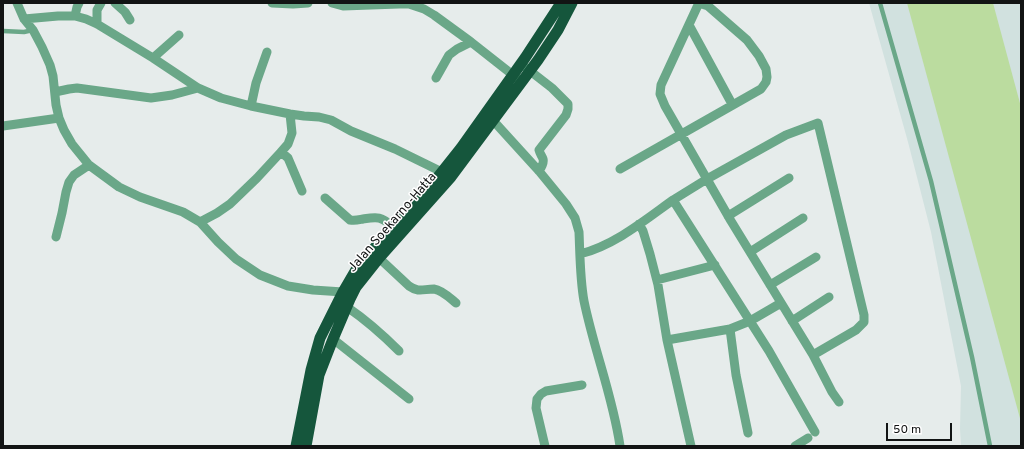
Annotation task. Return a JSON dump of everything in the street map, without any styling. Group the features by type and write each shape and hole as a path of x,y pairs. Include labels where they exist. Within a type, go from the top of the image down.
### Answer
{"highway":[{"path":"525,67 561,3"},
{"path":"525,67 558,30 572,3"},
{"name":"Jalan Soekarno-Hatta","path":"306,446 320,375 346,307 356,288 379,258 451,177 525,67"},
{"path":"296,446 311,370 320,338 357,268 430,187 461,148 490,117"}],"street":[{"path":"17,3 24,19 33,30 50,65 53,76 56,105 64,130 72,144 89,165 119,187 140,197 183,212 200,222 236,259 260,275 288,286 313,290 343,292"},
{"path":"75,16 79,3"},
{"path":"115,3 126,12 130,20"},
{"path":"272,3 308,3"},
{"path":"332,3 343,6 399,4 425,6 434,15 471,42 517,79"},
{"path":"620,169 682,134 732,104 761,89 766,82 768,77 766,70 759,56 747,40 708,6 702,4 698,5 661,85 660,94 665,106 682,134 728,216 813,355 838,402"},
{"path":"96,5 97,24"},
{"path":"24,19 58,16 75,16 86,19 97,24 153,58 198,88 221,98 290,114 319,117 331,120 351,131 395,149 442,172"},
{"path":"689,26 732,104"},
{"path":"153,58 179,35"},
{"path":"436,78 449,55 471,42"},
{"path":"251,106 256,83 267,52"},
{"path":"525,67 552,88 568,104 566,115 539,150 543,158 539,171"},
{"path":"55,92 77,88 151,98 172,95 198,88"},
{"path":"200,222 230,204 282,152 288,144 292,133 290,114"},
{"path":"490,117 539,171 566,204 575,218 579,232 581,279 584,302 609,393 620,446"},
{"path":"3,126 59,118"},
{"path":"580,254 590,252 607,244 707,179 786,135 818,122 864,315 864,322 856,330 813,355"},
{"path":"282,152 288,158 302,191"},
{"path":"56,237 66,192 70,182 74,175 89,165"},
{"path":"728,216 789,178"},
{"path":"325,198 350,220 354,221 375,217 387,222 393,227"},
{"path":"673,200 769,351 812,435 795,446"},
{"path":"750,252 803,218"},
{"path":"639,224 643,231 657,280 667,340 691,446"},
{"path":"770,285 816,257"},
{"path":"379,258 408,286 420,290 435,289 456,304"},
{"path":"657,280 715,265"},
{"path":"792,321 829,297"},
{"path":"667,340 730,329 750,321 781,303"},
{"path":"346,307 387,338 399,351"},
{"path":"730,329 736,375 748,433"},
{"path":"333,339 408,399"},
{"path":"545,446 536,408 537,399 540,394 546,391 582,385"}],"lane":[{"path":"880,3 931,181 972,356 990,446"},
{"path":"3,31 24,32 33,30"}],"shaded area":[{"path":"869,3 1021,3 1021,446 961,446 961,386 931,232 908,142"}],"green space":[{"path":"907,3 993,3 1021,107 1021,422"}]}
